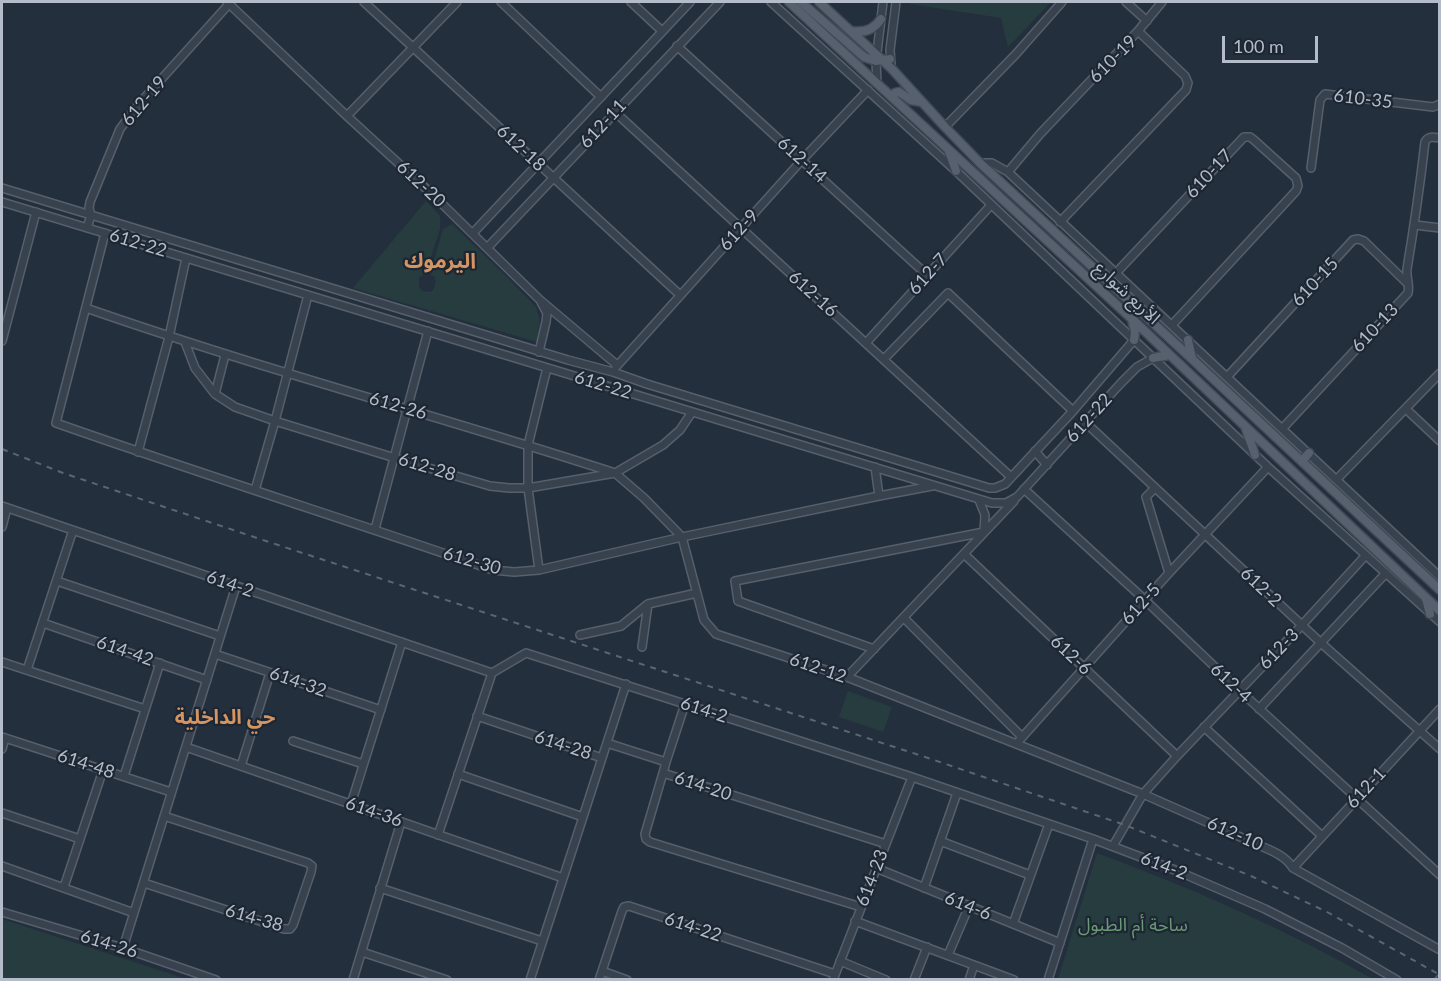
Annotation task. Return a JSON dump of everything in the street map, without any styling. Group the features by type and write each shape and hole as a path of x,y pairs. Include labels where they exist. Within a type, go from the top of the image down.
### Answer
{"main road":[{"name":"الأربع شوارع","path":"789,2 1132,319 1440,611"},
{"path":"801,2 859,54 864,57 881,59"},
{"name":"الأربع شوارع","path":"819,2 892,69 980,163 1440,590"},
{"path":"851,31 861,32 870,29 881,19"},
{"path":"859,54 865,51 866,45"},
{"path":"892,97 899,92 911,100 922,102"},
{"path":"949,151 956,171"},
{"path":"1132,319 1134,340"},
{"path":"1188,340 1192,359"},
{"path":"1154,358 1169,355"},
{"path":"1205,389 1213,388 1216,381"},
{"path":"1220,403 1222,396 1229,394"},
{"path":"1246,428 1255,455"},
{"path":"1302,461 1309,453"},
{"path":"1426,598 1430,614"}],"street":[{"name":"612-18","path":"363,2 680,295"},
{"path":"347,116 457,2"},
{"path":"501,2 601,97"},
{"path":"631,2 662,31"},
{"name":"612-11","path":"472,233 690,2"},
{"name":"612-11","path":"488,248 720,2"},
{"path":"771,2 956,171 1255,455 1440,622"},
{"path":"877,83 881,59 883,2"},
{"path":"881,59 890,50 896,2"},
{"path":"945,127 1016,54 1062,2"},
{"path":"1126,2 1147,21"},
{"path":"1137,31 1162,2"},
{"name":"612-20","path":"228,3 615,369"},
{"name":"612-19","path":"87,228 91,215 90,202 120,129 138,105 228,3"},
{"name":"610-19","path":"1008,172 1040,134 1137,31 1185,76 1188,86 1186,90 1060,222"},
{"name":"612-14","path":"677,46 927,275"},
{"name":"612-9","path":"615,369 802,160 868,90"},
{"name":"610-35","path":"1311,168 1320,100 1325,94 1433,107 1440,104"},
{"name":"612-16","path":"615,112 1011,477"},
{"name":"610-17","path":"1116,273 1244,137 1252,138 1296,178 1298,183 1296,191 1172,325"},
{"name":"610-13","path":"1282,429 1408,292 1407,273 1425,142 1431,137 1440,138"},
{"path":"980,163 993,163 1008,172 1440,577"},
{"name":"612-22","path":"2,188 539,352 615,369 647,384 992,489 1002,486 1011,477 1073,411 1134,340"},
{"name":"612-22","path":"2,202 979,500 999,504 1017,497 1137,367 1154,358"},
{"name":"612-7","path":"866,343 991,205"},
{"path":"2,341 36,212"},
{"path":"1415,225 1440,228"},
{"path":"86,308 105,233"},
{"name":"610-15","path":"1227,377 1353,240 1364,241 1408,284"},
{"path":"138,452 169,337 186,258"},
{"name":"612-7","path":"884,359 948,293 1073,411"},
{"path":"255,490 308,295"},
{"path":"366,312 369,300"},
{"path":"539,352 547,313 540,300"},
{"name":"612-26","path":"86,308 225,355 615,473"},
{"name":"612-30","path":"86,308 56,423 494,570 514,572 539,570 682,537 935,486"},
{"path":"375,529 428,332"},
{"name":"612-28","path":"185,342 195,368 215,393 235,407 394,458 490,486 528,488 615,473"},
{"path":"215,393 225,355"},
{"path":"539,570 528,488 528,445 547,368"},
{"path":"1337,479 1440,373"},
{"path":"644,397 647,384"},
{"path":"1406,409 1440,441"},
{"path":"682,537 644,498 615,473 663,445 680,430 692,412"},
{"name":"612-2","path":"1085,422 1321,643 1440,749"},
{"path":"1035,451 1047,465"},
{"path":"875,467 879,496"},
{"name":"612-5","path":"1017,743 1169,573 1268,467"},
{"path":"1155,488 1146,497 1169,573"},
{"name":"612-4","path":"1024,489 1440,875"},
{"path":"847,678 1017,497"},
{"path":"979,500 985,515 984,532"},
{"path":"2,527 4,507"},
{"name":"614-2","path":"4,507 492,673 526,653 912,777 1113,846 1175,870 1265,909 1342,948 1397,980"},
{"path":"27,670 74,531"},
{"path":"874,649 738,602 735,581 984,532"},
{"name":"612-12","path":"682,537 704,620 716,634 847,678 1017,743"},
{"name":"612-6","path":"964,554 1177,756"},
{"name":"612-3","path":"1113,846 1143,794 1366,555"},
{"name":"612-3","path":"1259,709 1386,573"},
{"path":"57,581 220,636"},
{"path":"123,948 236,586"},
{"path":"580,634 621,626 648,604 697,593"},
{"path":"642,647 648,604"},
{"path":"903,618 1022,737"},
{"name":"614-42","path":"43,623 207,680"},
{"path":"351,804 402,642"},
{"name":"614-32","path":"215,654 381,710"},
{"path":"2,662 145,708"},
{"path":"124,776 160,663"},
{"path":"241,766 270,673"},
{"path":"438,835 492,673"},
{"path":"602,758 626,684"},
{"path":"663,773 685,704"},
{"name":"612-1","path":"1293,868 1440,709"},
{"name":"614-28","path":"477,716 602,758 530,980"},
{"path":"1204,727 1322,836"},
{"path":"2,749 3,738"},
{"name":"614-48","path":"3,738 171,792"},
{"path":"293,741 363,764"},
{"path":"607,743 666,762"},
{"name":"612-10","path":"1017,743 1143,794 1263,847 1288,861 1293,868 1440,950"},
{"name":"614-36","path":"186,747 563,878"},
{"path":"63,887 103,770"},
{"name":"614-20","path":"861,907 650,842 646,839 645,834 663,773 885,844"},
{"path":"458,774 583,817"},
{"name":"614-23","path":"834,977 912,777"},
{"path":"924,888 957,793"},
{"path":"2,813 80,839"},
{"name":"614-38","path":"144,883 284,929 290,929 311,872 312,867 308,863 164,816"},
{"path":"353,980 401,822"},
{"path":"1013,924 1049,824"},
{"path":"1048,980 1093,839"},
{"path":"940,841 1030,875"},
{"path":"2,866 134,913"},
{"name":"614-6","path":"876,868 1060,943"},
{"path":"380,888 542,941"},
{"name":"614-22","path":"599,980 622,910 629,906 834,977"},
{"path":"948,955 969,906"},
{"name":"614-26","path":"2,912 123,948 216,980"},
{"path":"855,921 1014,980"},
{"path":"914,980 927,947"},
{"path":"362,952 447,980"},
{"path":"840,961 886,980"},
{"path":"969,980 974,965"},
{"path":"602,971 627,980"}],"green space":[{"path":"910,2 1051,2 1008,47 1001,18 910,4"},
{"path":"426,201 440,216 440,229 426,273 419,277 419,287 422,291 431,292 434,287 435,277 430,274 443,229 452,224 536,307 540,320 537,342 353,288"},
{"path":"848,691 892,707 883,732 839,717"},
{"name":"ساحة أم الطبول","path":"1097,853 1238,910 1373,979 1058,979"},
{"path":"2,919 186,979 2,979"}],"railway":[{"path":"2,449 63,473 266,541 1125,825 1251,876 1327,912 1440,975"}],"district":[{"name":"اليرموك","path":"440,261"},
{"name":"حي الداخلية","path":"225,718"}]}
